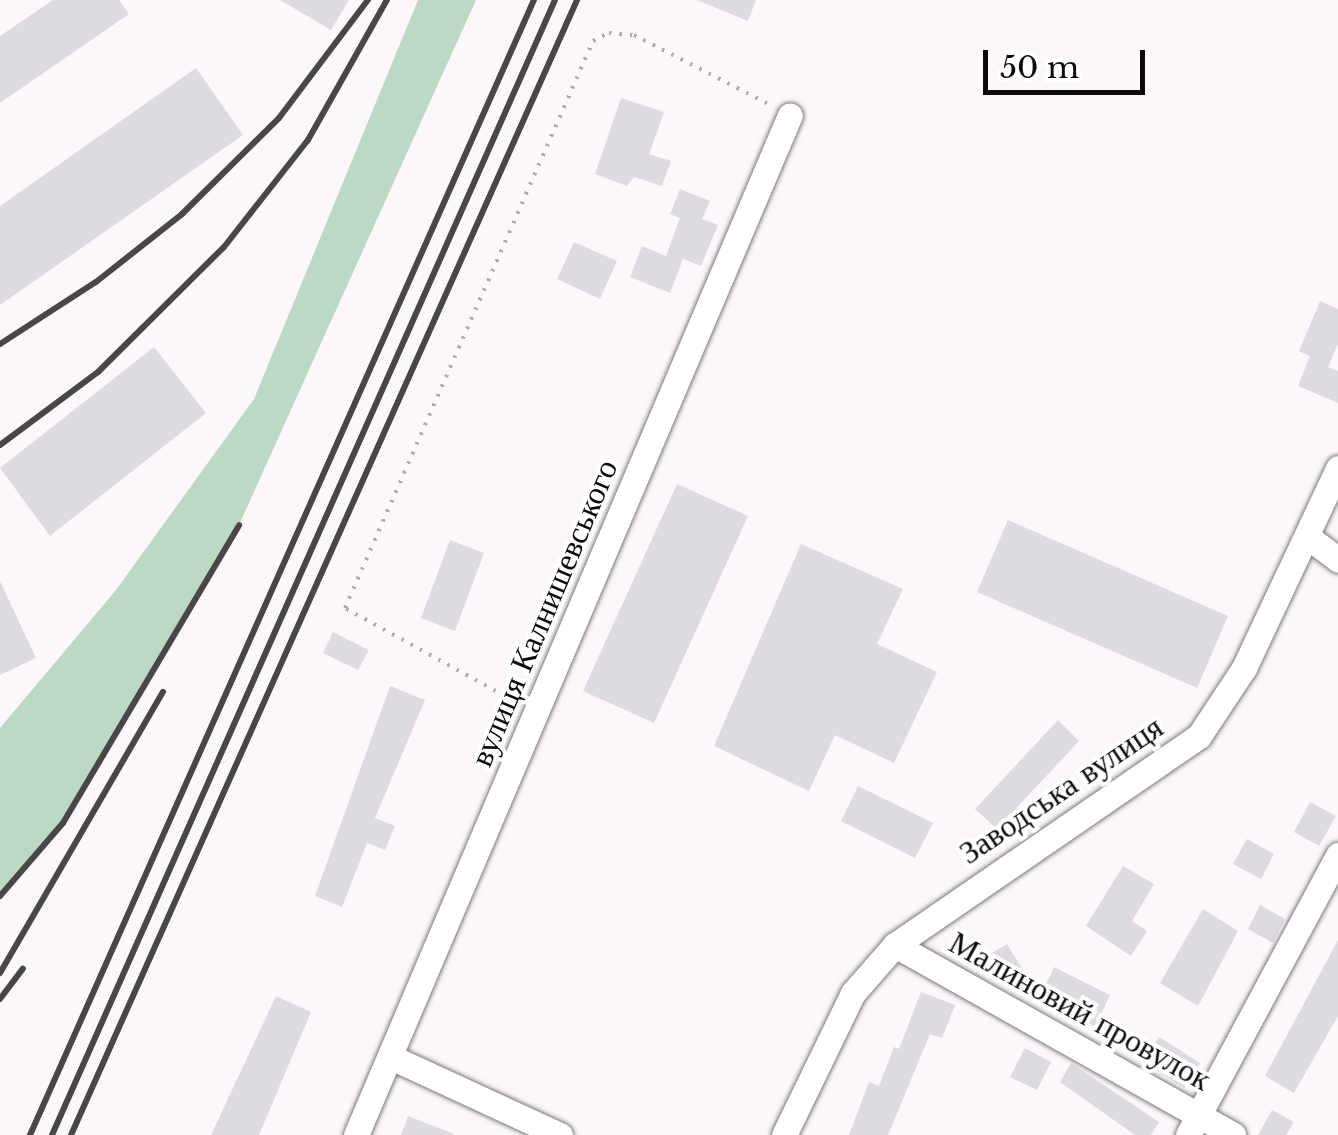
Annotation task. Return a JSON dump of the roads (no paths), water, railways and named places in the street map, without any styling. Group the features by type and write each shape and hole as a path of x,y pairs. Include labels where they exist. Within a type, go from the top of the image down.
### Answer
{"street":[{"name":"вулиця Калнишевського","path":"356,1135 393,1058 790,115"},
{"name":"Заводська вулиця","path":"784,1135 853,993 894,945 1199,736 1244,668 1338,468"},
{"path":"1308,536 1338,560"},
{"path":"1194,1125 1338,854"},
{"name":"Малиновий провулок","path":"894,945 1194,1125 1233,1135"},
{"path":"393,1058 560,1135"}],"railway":[{"path":"0,344 96,282 182,214 279,118 368,0"},
{"path":"0,445 98,372 224,247 308,140 387,0"},
{"path":"30,1135 534,0"},
{"path":"52,1135 555,0"},
{"path":"71,1135 577,0"},
{"path":"0,896 63,823 239,525"},
{"path":"0,973 163,692"},
{"path":"0,999 23,969"}]}
